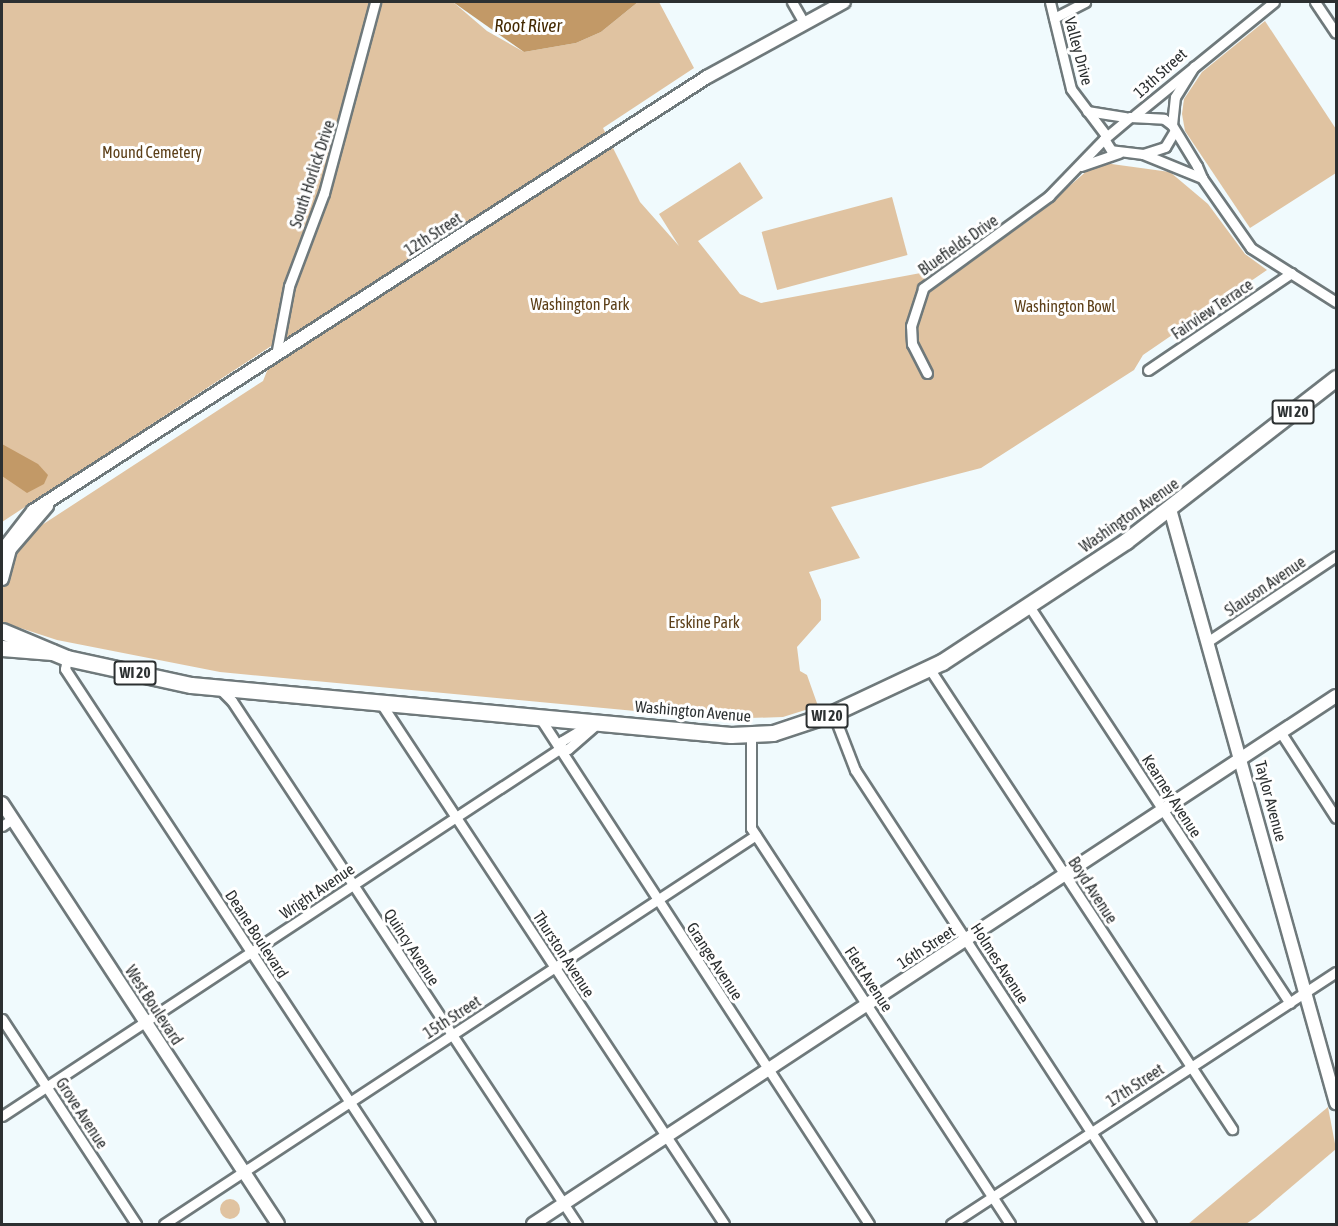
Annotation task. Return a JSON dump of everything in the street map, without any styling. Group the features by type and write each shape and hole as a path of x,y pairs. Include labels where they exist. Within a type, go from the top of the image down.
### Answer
{"main road":[{"name":"Washington Avenue","path":"2,631 68,658 219,688 537,713 751,736 833,713 929,668 1029,606 1170,509 1336,378"},
{"name":"Washington Avenue","path":"2,648 52,652"}],"street":[{"name":"South Horlick Drive","path":"276,355 289,286 324,193 375,2"},
{"path":"792,2 804,23"},
{"name":"12th Street","path":"2,551 19,523 276,355 707,76 844,2"},
{"name":"Valley Drive","path":"1050,2 1071,89 1119,153"},
{"path":"1054,18 1085,2"},
{"name":"13th Street","path":"1086,111 1133,116 1205,54 1274,2"},
{"path":"1315,2 1336,33"},
{"name":"13th Street","path":"1173,129 1175,97 1205,54"},
{"path":"1133,116 1160,117 1173,129 1202,178 1251,248 1336,303"},
{"name":"Bluefields Drive","path":"927,373 912,344 916,298 1079,167 1104,136 1133,116"},
{"path":"1143,154 1165,147 1173,129"},
{"path":"1119,153 1143,154 1202,178"},
{"name":"Bluefields Drive","path":"1079,167 1119,153"},
{"name":"Fairview Terrace","path":"1148,369 1292,273"},
{"name":"12th Street","path":"2,579 10,549 48,506"},
{"name":"Taylor Avenue","path":"1170,509 1210,640 1336,1103"},
{"name":"Slauson Avenue","path":"1210,640 1336,556"},
{"name":"Kearney Avenue","path":"1029,606 1290,1003"},
{"name":"Deane Boulevard","path":"68,658 65,669 430,1224"},
{"name":"Boyd Avenue","path":"929,668 1232,1129"},
{"name":"Quincy Avenue","path":"219,688 232,701 577,1224"},
{"name":"16th Street","path":"533,1224 1336,696"},
{"name":"Thurston Avenue","path":"378,700 724,1224"},
{"name":"Grange Avenue","path":"537,713 558,750 869,1224"},
{"name":"Holmes Avenue","path":"833,713 855,770 1151,1224"},
{"name":"Wright Avenue","path":"2,1116 558,750 561,741 600,720"},
{"path":"1281,733 1336,818"},
{"path":"751,736 756,835"},
{"name":"West Boulevard","path":"2,803 7,822 145,1022 278,1224"},
{"name":"15th Street","path":"164,1224 756,835"},
{"name":"Flett Avenue","path":"756,835 1010,1224"},
{"name":"17th Street","path":"951,1224 1336,972"},
{"name":"Grove Avenue","path":"2,1019 136,1224"}],"green space":[{"path":"2,2 453,2 487,31 524,52 576,43 601,32 638,2 659,2 694,68 603,128 640,202 679,246 659,214 740,162 763,198 698,241 740,294 761,303 926,272 936,284 1034,217 1097,162 1170,172 1208,204 1245,254 1267,270 1143,355 1134,370 981,468 831,507 860,558 809,572 821,600 821,620 797,647 800,671 807,675 818,706 783,717 720,719 220,672 57,640 2,622 2,551 263,381 279,341 2,522"},
{"path":"1265,21 1336,129 1336,173 1250,228 1185,131 1182,114 1184,99 1202,72"},
{"path":"892,197 908,255 777,290 762,232"},
{"path":"1328,1107 1336,1149 1256,1217 1246,1224 1188,1224"},
{"path":"226,1199 234,1199 240,1205 240,1213 234,1219 226,1219 220,1213 220,1205"}],"water":[{"name":"Root River","path":"453,2 638,2 601,32 576,43 524,52"},
{"path":"2,444 38,464 48,475 44,484 27,493 2,476"}],"park label":[{"name":"Mound Cemetery","path":"152,152"},
{"name":"Washington Park","path":"580,304"},
{"name":"Washington Bowl","path":"1065,306"},
{"name":"Erskine Park","path":"704,622"}]}
